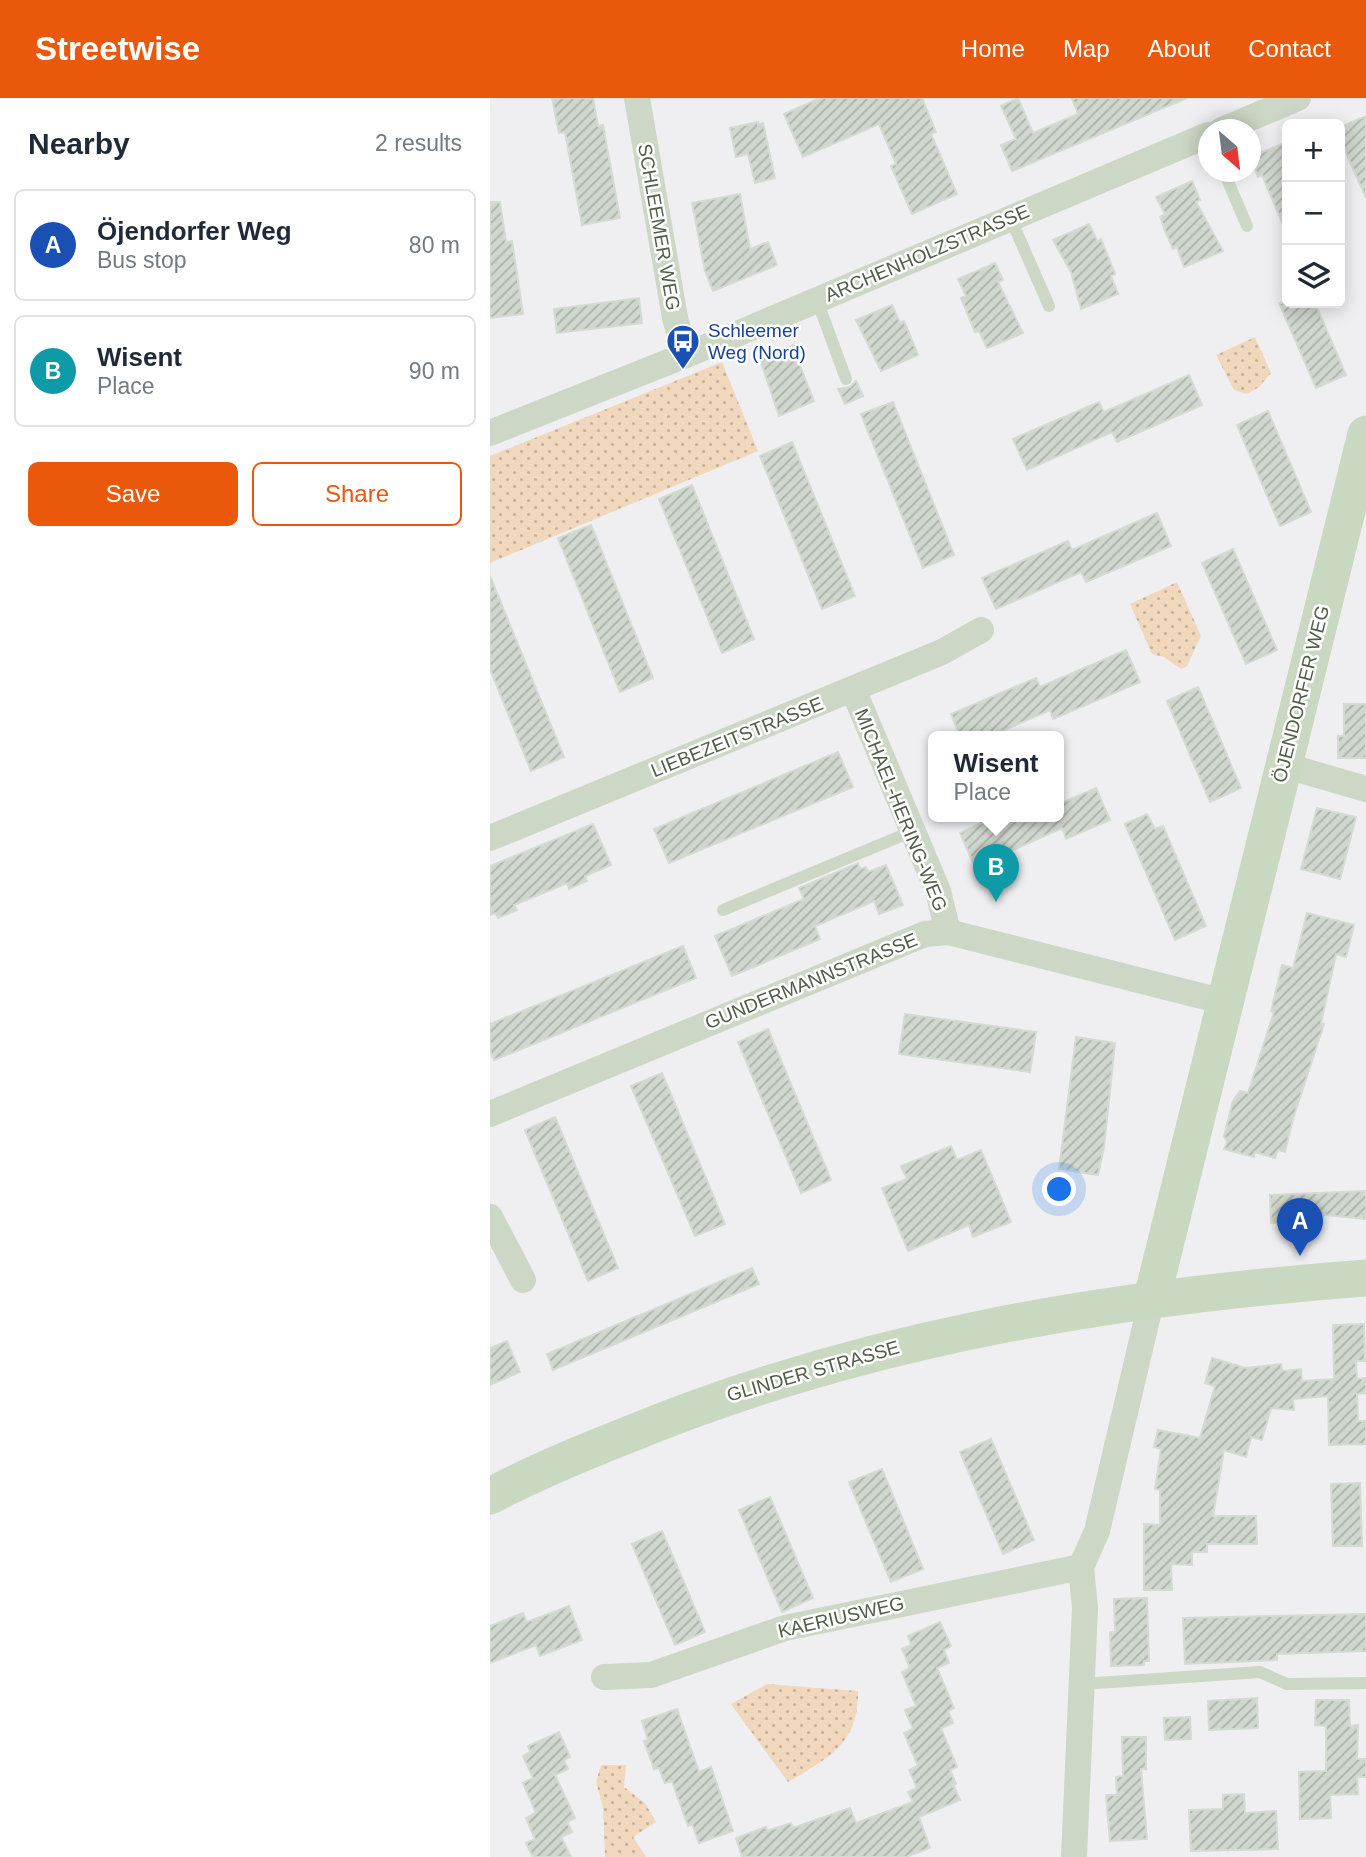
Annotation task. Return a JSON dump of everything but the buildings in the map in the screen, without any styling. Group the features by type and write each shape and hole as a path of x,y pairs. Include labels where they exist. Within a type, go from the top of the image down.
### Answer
{"main road":[{"name":"ÖJENDORFER WEG","path":"1152,1298 1366,434"},
{"name":"GLINDER STRASSE","path":"490,1496 542,1470 661,1420 811,1369 985,1326 1152,1298 1216,1289 1366,1278"}],"street":[{"name":"SCHLEEMER WEG","path":"637,98 675,318 686,355"},
{"path":"1248,119 1298,98"},
{"name":"ARCHENHOLZSTRASSE","path":"490,433 686,355 1198,139"},
{"name":"LIEBEZEITSTRASSE","path":"490,838 942,652 981,630"},
{"name":"MICHAEL-HERING-WEG","path":"853,689 938,891 948,932"},
{"path":"1283,765 1366,789"},
{"name":"GUNDERMANNSTRASSE","path":"490,1114 884,948 925,934 948,932 1225,1002"},
{"path":"490,1217 523,1280"},
{"name":"ÖJENDORFER WEG","path":"1073,1857 1085,1608 1081,1567 1097,1531 1152,1298"},
{"name":"KAERIUSWEG","path":"604,1676 651,1675 785,1628 1081,1567"}],"lane":[{"path":"1228,182 1247,226"},
{"path":"1010,217 1049,306"},
{"path":"817,300 846,379"},
{"path":"723,910 913,831"},
{"path":"1082,1684 1260,1672 1287,1684 1366,1683"}],"shaded area":[{"path":"1255,337 1271,373 1259,387 1247,394 1234,390 1216,355"},
{"path":"722,362 758,451 490,563 490,456"},
{"path":"1177,582 1201,636 1187,666 1181,669 1164,657 1152,654 1130,604"},
{"path":"767,1684 858,1691 857,1709 847,1737 828,1757 788,1782 731,1704"},
{"path":"601,1765 626,1765 624,1787 645,1803 656,1822 633,1837 646,1857 605,1857 603,1808 596,1782"}],"place":[{"name":"Schleemer Weg (Nord)","path":"683,371"},
{"name":"Wisent","path":"996,902"},
{"name":"Öjendorfer Weg","path":"1300,1256"}]}
